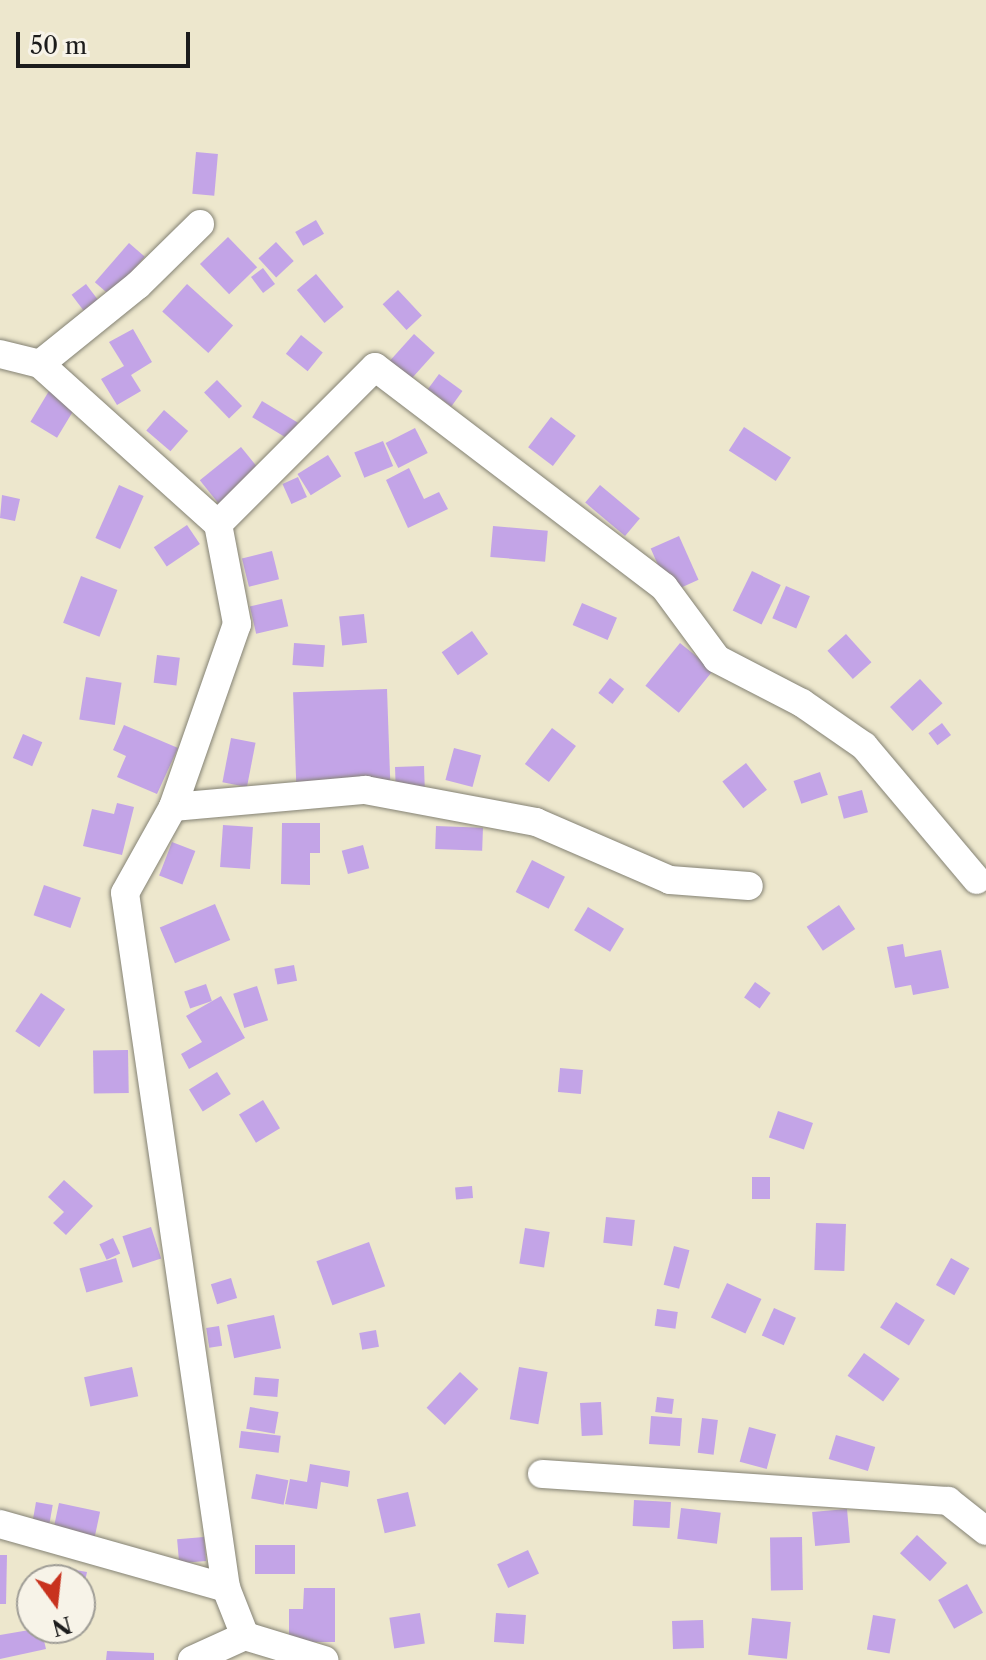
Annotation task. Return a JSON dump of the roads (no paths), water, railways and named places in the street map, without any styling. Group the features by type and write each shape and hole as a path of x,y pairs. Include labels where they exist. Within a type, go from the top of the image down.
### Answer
{"street":[{"path":"40,364 138,285 200,224"},
{"path":"0,354 40,364 218,524 237,624 173,807 125,893 226,1588 245,1636"},
{"path":"218,524 375,367 664,587 717,659 802,703 864,746 977,880"},
{"path":"173,807 365,790 536,822 670,880 749,886"},
{"path":"542,1474 948,1501 986,1531"},
{"path":"0,1524 226,1588"},
{"path":"192,1660 245,1636 324,1660"}]}
